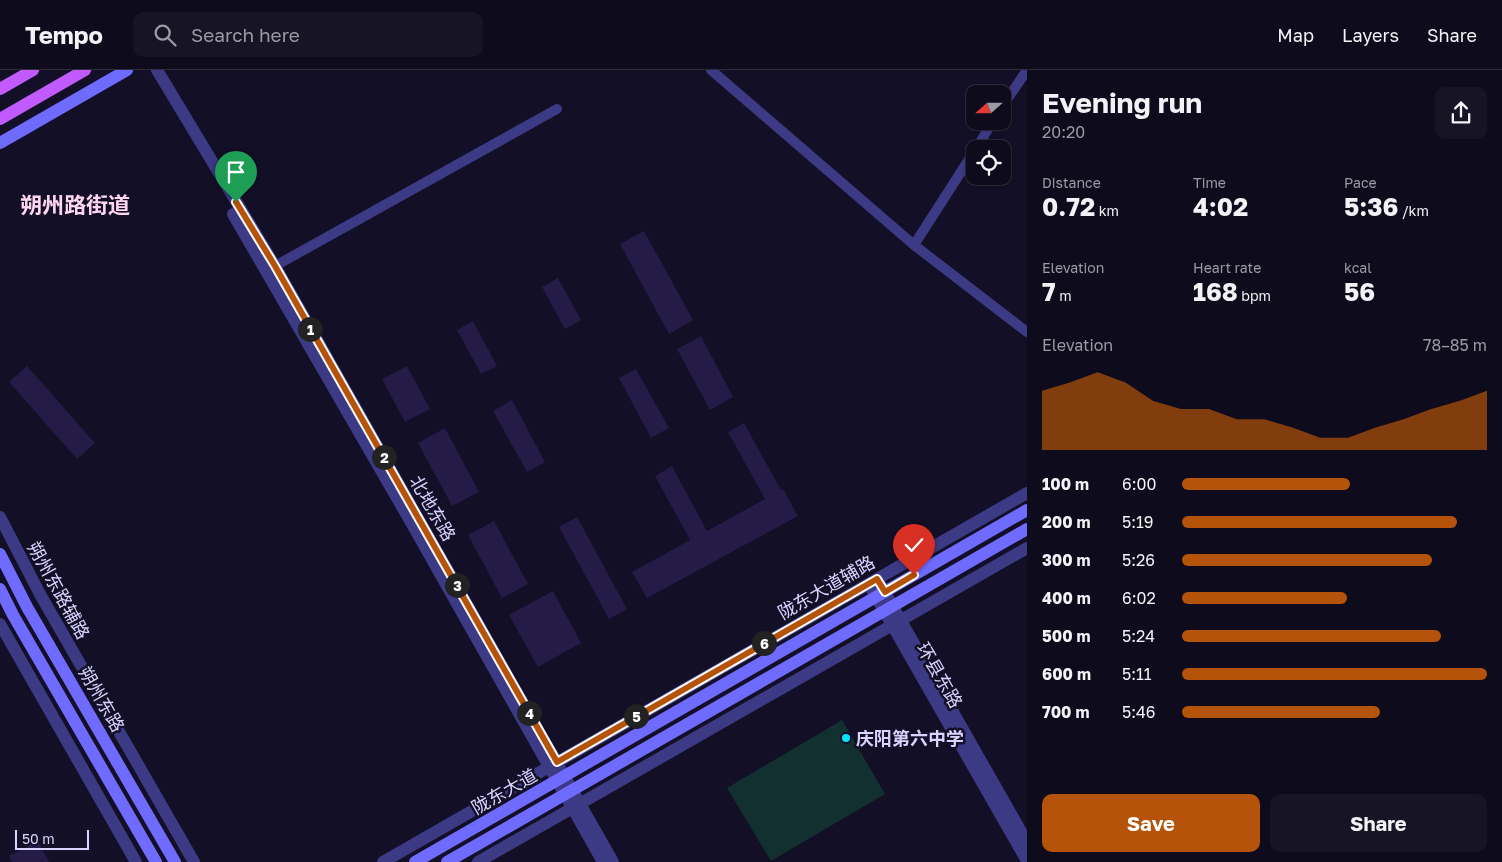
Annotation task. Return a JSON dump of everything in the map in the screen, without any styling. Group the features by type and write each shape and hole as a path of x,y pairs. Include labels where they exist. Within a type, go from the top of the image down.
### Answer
{"main road":[{"path":"0,89 33,70"},
{"path":"0,119 85,70"},
{"path":"0,143 127,70"},
{"name":"陇东大道","path":"415,862 1027,510"},
{"name":"陇东大道","path":"447,862 1027,529"},
{"name":"朔州东路","path":"0,554 27,606 175,862"},
{"name":"朔州东路","path":"0,589 13,615 156,862"}],"street":[{"name":"北地东路","path":"148,70 267,270 569,792 613,862"},
{"name":"北地东路","path":"157,70 275,266 553,764"},
{"path":"710,70 914,245 1027,332"},
{"path":"1011,94 1027,70"},
{"path":"275,266 557,109"},
{"path":"914,245 966,163"},
{"name":"陇东大道辅路","path":"383,862 1027,493"},
{"name":"朔州东路辅路","path":"0,517 41,596 194,862"},
{"path":"478,862 1027,548"},
{"name":"环县东路","path":"873,581 1027,842"},
{"name":"环县东路","path":"896,622 1027,861"},
{"path":"0,624 136,862"},
{"name":"北地东路","path":"577,805 603,862"}],"green space":[{"path":"842,720 885,794 771,861 727,788"}],"building":[{"path":"644,231 693,320 669,334 620,244"},
{"path":"558,278 581,320 565,329 542,287"},
{"path":"473,321 497,366 481,374 457,330"},
{"path":"701,336 733,397 710,410 677,349"},
{"path":"27,366 95,443 77,459 9,382"},
{"path":"407,366 430,409 405,422 382,379"},
{"path":"636,369 669,428 651,438 619,378"},
{"path":"512,400 545,462 527,472 493,411"},
{"path":"744,423 781,490 783,489 798,516 647,598 632,572 690,540 655,476 672,466 707,531 765,499 728,432"},
{"path":"445,428 479,492 452,506 418,443"},
{"path":"577,517 627,609 609,619 559,527"},
{"path":"494,521 528,584 502,598 468,535"},
{"path":"553,591 581,643 538,667 509,615"},
{"path":"38,841 49,862 12,862 9,856"}],"place":[{"name":"庆阳第六中学","path":"846,738"}],"district":[{"name":"朔州路街道","path":"75,204"}],"route":[{"path":"236,202 275,266 557,762 877,579 885,592 914,575"}]}
